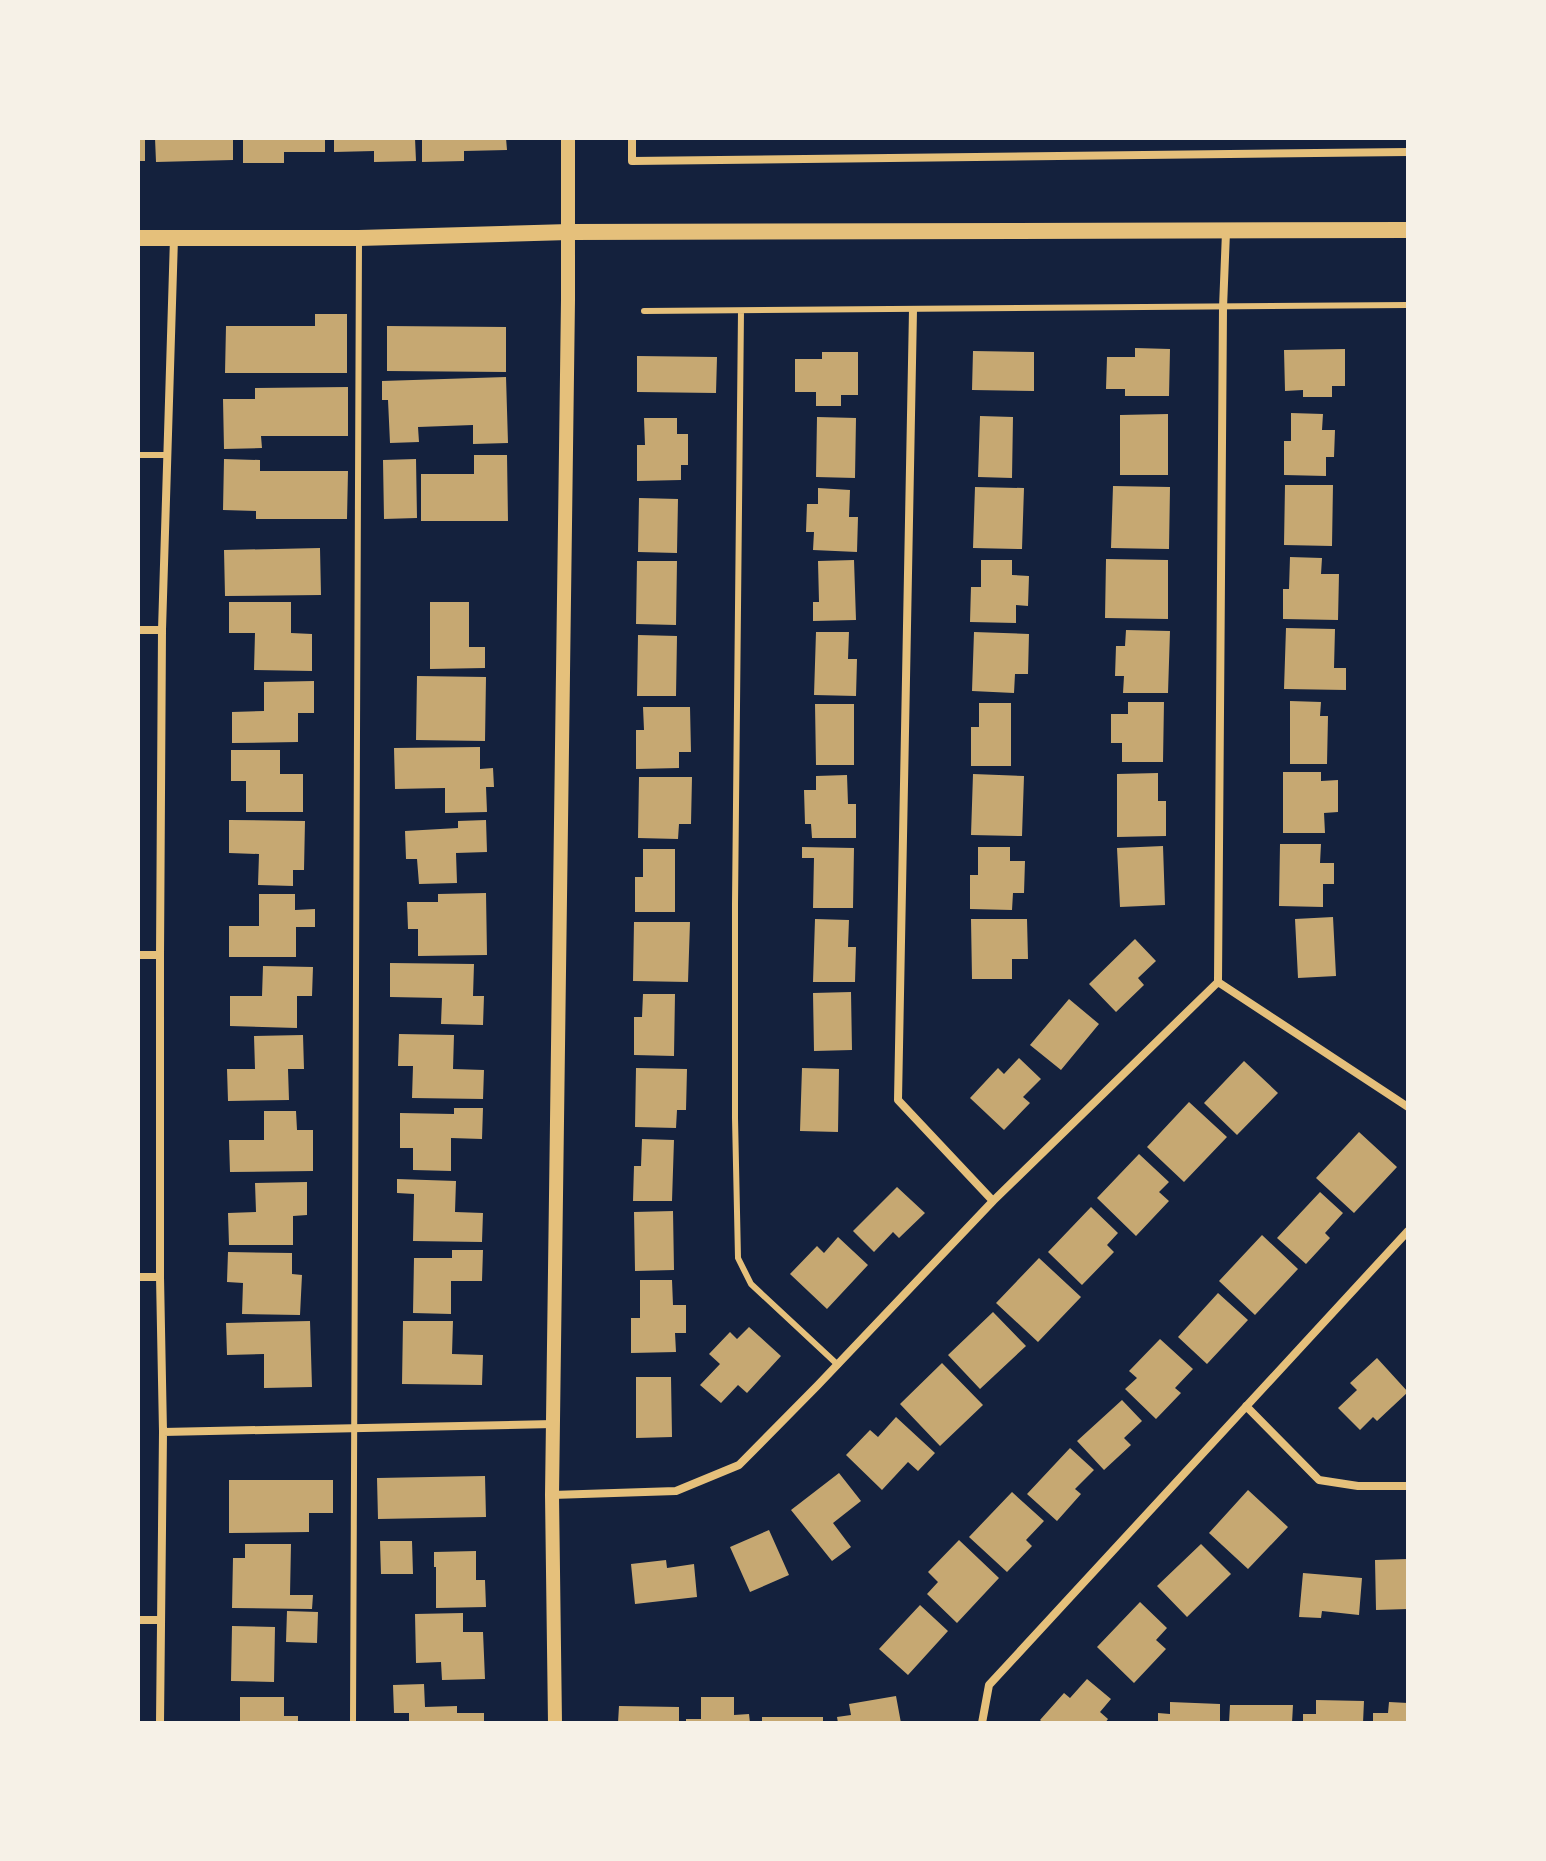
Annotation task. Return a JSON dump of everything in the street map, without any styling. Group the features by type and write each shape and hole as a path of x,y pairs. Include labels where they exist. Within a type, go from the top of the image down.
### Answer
{"main road":[{"path":"138,238 359,238 569,232 1408,230"}],"street":[{"path":"555,1723 552,1495 568,138"},
{"path":"632,138 632,161 1408,152"},
{"path":"552,1495 676,1491 739,1465 993,1201 1218,982 1226,232"},
{"path":"160,1723 163,1432 160,1277 162,630 174,238"},
{"path":"913,310 898,1100 993,1201"},
{"path":"138,630 162,630"},
{"path":"138,955 160,955"},
{"path":"1218,982 1408,1107"},
{"path":"982,1723 989,1685 1408,1231"},
{"path":"138,1277 160,1277"},
{"path":"1246,1406 1319,1480 1358,1486 1408,1486"},
{"path":"163,1432 554,1424"},
{"path":"138,1620 161,1620"}],"lane":[{"path":"353,1723 359,238"},
{"path":"644,311 1408,305"},
{"path":"741,311 735,904 738,1258 751,1284 838,1365"},
{"path":"138,455 167,455"}],"building":[{"path":"138,138 145,138 145,161 138,161"},
{"path":"155,138 233,138 233,160 156,162"},
{"path":"243,138 325,138 325,152 284,152 284,163 243,163"},
{"path":"334,138 415,138 416,161 374,162 374,151 334,152"},
{"path":"422,138 506,138 507,150 464,151 464,161 422,162"},
{"path":"315,314 347,314 347,373 225,373 226,326 315,326"},
{"path":"387,326 506,327 506,372 387,371"},
{"path":"1135,348 1170,349 1169,396 1125,396 1125,389 1106,389 1107,357 1135,357"},
{"path":"1345,349 1345,386 1332,386 1332,397 1303,397 1303,390 1285,391 1284,350"},
{"path":"973,351 1034,352 1034,391 972,390"},
{"path":"822,352 858,352 858,395 841,395 841,406 816,406 816,392 795,392 795,359 822,359"},
{"path":"637,356 717,357 716,393 637,392"},
{"path":"506,377 508,443 473,444 473,425 418,427 419,442 390,443 388,400 382,400 382,381"},
{"path":"348,387 348,436 261,436 262,448 224,449 223,399 255,399 255,388"},
{"path":"1291,413 1323,414 1322,430 1335,430 1334,457 1326,457 1326,476 1284,475 1284,441 1291,441"},
{"path":"1168,414 1168,475 1120,475 1120,415"},
{"path":"980,416 1013,417 1012,478 978,477"},
{"path":"817,417 856,418 855,478 816,477"},
{"path":"644,418 677,418 677,434 688,434 688,465 681,465 681,480 637,481 637,445 645,445"},
{"path":"474,455 507,455 508,521 421,521 421,474 474,474"},
{"path":"224,459 260,460 260,471 348,471 347,519 256,519 256,511 223,510"},
{"path":"416,459 417,518 384,519 383,460"},
{"path":"1285,485 1333,485 1332,546 1284,545"},
{"path":"1113,486 1170,487 1169,549 1111,548"},
{"path":"975,487 1024,488 1022,549 973,548"},
{"path":"818,488 850,490 849,517 858,517 857,552 813,550 814,532 806,532 807,504 818,504"},
{"path":"639,498 678,499 677,553 638,552"},
{"path":"320,548 321,595 225,596 224,550"},
{"path":"1290,557 1322,558 1321,574 1339,574 1338,620 1283,619 1283,589 1289,589"},
{"path":"1106,559 1168,560 1168,619 1105,618"},
{"path":"854,560 856,620 813,621 813,602 819,602 818,561"},
{"path":"981,560 1012,560 1012,575 1029,576 1028,606 1016,605 1016,623 970,622 971,587 981,587"},
{"path":"637,561 677,561 676,625 636,624"},
{"path":"229,602 291,602 291,633 312,634 312,671 254,670 255,633 229,633"},
{"path":"430,602 469,602 469,647 485,647 485,668 430,669"},
{"path":"1286,628 1335,629 1334,668 1346,668 1346,690 1284,689"},
{"path":"1126,630 1170,631 1168,693 1123,693 1124,676 1115,676 1116,646 1125,646"},
{"path":"816,632 849,632 848,659 857,659 856,696 814,695"},
{"path":"974,632 1029,634 1028,674 1015,674 1014,693 972,691"},
{"path":"638,635 677,636 676,696 637,696"},
{"path":"417,676 486,677 485,741 416,740"},
{"path":"314,681 314,713 298,713 298,742 232,743 232,712 264,711 264,682"},
{"path":"1290,701 1321,702 1320,716 1328,716 1327,764 1290,764"},
{"path":"1128,702 1164,702 1163,762 1122,762 1122,743 1111,743 1111,714 1128,714"},
{"path":"979,703 1011,703 1011,766 971,766 971,727 979,727"},
{"path":"815,704 854,704 854,765 816,765"},
{"path":"643,707 690,707 691,752 679,752 679,768 636,769 636,730 644,730"},
{"path":"480,747 480,769 493,768 494,787 486,787 487,812 445,813 445,788 395,789 394,748"},
{"path":"231,750 280,750 280,774 303,774 303,812 246,812 246,781 231,781"},
{"path":"1283,772 1321,772 1321,781 1338,780 1338,812 1324,813 1325,833 1283,833"},
{"path":"1158,773 1158,801 1166,801 1166,836 1117,837 1117,774"},
{"path":"973,774 1024,776 1022,836 971,835"},
{"path":"847,775 848,804 856,804 856,838 812,838 811,824 805,824 804,790 816,790 816,776"},
{"path":"639,777 692,777 691,824 679,824 678,839 638,838"},
{"path":"229,820 305,821 304,870 293,870 293,886 258,885 259,854 229,853"},
{"path":"486,820 487,852 456,853 457,883 419,884 417,859 406,859 405,831 458,828 458,821"},
{"path":"1280,844 1321,844 1320,863 1334,863 1334,884 1323,884 1323,907 1279,906"},
{"path":"1163,846 1165,905 1120,907 1117,848"},
{"path":"802,847 854,848 853,908 813,908 814,858 802,858"},
{"path":"978,847 1010,847 1010,861 1025,861 1024,893 1013,893 1012,910 970,909 970,875 978,875"},
{"path":"643,849 675,849 675,912 635,912 635,877 643,877"},
{"path":"486,893 487,955 418,956 418,929 408,929 407,902 438,902 438,894"},
{"path":"259,894 295,894 295,910 315,909 315,927 296,927 296,957 229,957 229,926 259,926"},
{"path":"1333,917 1336,976 1298,978 1295,919"},
{"path":"815,919 849,920 848,947 856,947 855,982 813,982"},
{"path":"971,919 1027,919 1028,959 1012,959 1012,979 972,979"},
{"path":"634,922 690,922 688,982 633,981"},
{"path":"1135,939 1156,961 1138,978 1144,985 1116,1012 1089,984"},
{"path":"390,963 474,964 473,996 484,996 483,1025 441,1024 442,998 390,997"},
{"path":"263,966 313,967 312,996 297,996 297,1028 230,1026 230,996 262,996"},
{"path":"851,992 852,1050 814,1051 813,993"},
{"path":"643,994 675,994 674,1056 634,1055 634,1017 642,1017"},
{"path":"1069,999 1099,1024 1061,1070 1030,1045"},
{"path":"399,1034 454,1035 453,1069 484,1070 483,1099 412,1098 413,1066 398,1066"},
{"path":"303,1035 304,1069 288,1069 289,1100 228,1101 227,1069 255,1069 254,1036"},
{"path":"1019,1058 1041,1079 1023,1097 1030,1103 1004,1130 970,1098 998,1068 1004,1074"},
{"path":"1244,1061 1278,1093 1237,1135 1204,1103"},
{"path":"636,1068 687,1069 686,1110 677,1110 676,1128 635,1127"},
{"path":"802,1068 839,1069 838,1132 800,1131"},
{"path":"1189,1102 1227,1137 1184,1182 1147,1147"},
{"path":"454,1108 483,1108 482,1139 451,1138 451,1171 413,1170 413,1148 400,1148 400,1113 454,1114"},
{"path":"264,1111 296,1111 297,1130 313,1130 313,1171 230,1172 229,1140 264,1140"},
{"path":"1359,1132 1397,1167 1354,1213 1316,1178"},
{"path":"642,1139 674,1140 672,1201 633,1201 634,1166 641,1166"},
{"path":"1139,1154 1169,1182 1159,1192 1169,1201 1136,1236 1097,1198"},
{"path":"397,1179 456,1181 455,1212 483,1213 482,1242 413,1241 414,1194 397,1193"},
{"path":"307,1182 307,1215 293,1216 293,1245 229,1245 228,1213 256,1212 255,1183"},
{"path":"897,1187 925,1213 899,1238 893,1232 874,1252 853,1231"},
{"path":"1320,1192 1343,1213 1325,1233 1330,1238 1306,1264 1277,1238"},
{"path":"1091,1207 1118,1233 1107,1245 1114,1252 1082,1285 1048,1252"},
{"path":"673,1211 674,1270 635,1271 634,1212"},
{"path":"1262,1235 1298,1269 1255,1315 1219,1281"},
{"path":"838,1237 868,1265 827,1309 790,1274 817,1246 824,1253"},
{"path":"452,1250 483,1250 482,1281 451,1281 451,1314 413,1313 414,1258 452,1258"},
{"path":"228,1252 292,1253 292,1274 302,1275 300,1315 242,1314 243,1283 227,1282"},
{"path":"1039,1258 1081,1297 1038,1342 996,1303"},
{"path":"640,1280 672,1280 673,1305 686,1305 686,1333 675,1333 676,1352 631,1353 631,1318 640,1318"},
{"path":"1218,1293 1248,1320 1207,1364 1178,1337"},
{"path":"993,1312 1026,1346 980,1389 948,1355"},
{"path":"310,1321 312,1387 264,1388 264,1354 227,1355 226,1323"},
{"path":"403,1321 453,1321 452,1354 483,1355 482,1385 402,1384"},
{"path":"749,1327 781,1356 747,1393 738,1385 721,1403 700,1385 720,1364 709,1354 730,1332 737,1339"},
{"path":"1160,1339 1193,1369 1175,1388 1181,1393 1156,1419 1125,1389 1137,1378 1129,1371"},
{"path":"1377,1358 1408,1392 1377,1421 1373,1417 1360,1430 1338,1408 1357,1390 1350,1383"},
{"path":"942,1363 983,1405 940,1446 900,1404"},
{"path":"636,1377 671,1377 672,1437 636,1438"},
{"path":"1122,1400 1142,1421 1124,1438 1131,1445 1104,1470 1077,1441"},
{"path":"896,1417 935,1453 918,1471 908,1462 882,1490 846,1455 870,1430 878,1437"},
{"path":"1070,1448 1094,1470 1075,1489 1081,1494 1057,1521 1027,1494"},
{"path":"839,1473 861,1501 833,1523 851,1547 832,1561 791,1510"},
{"path":"485,1476 486,1517 378,1519 377,1478"},
{"path":"229,1480 333,1480 333,1513 309,1513 309,1532 229,1533"},
{"path":"1248,1490 1288,1527 1248,1569 1209,1533"},
{"path":"1012,1492 1044,1521 1026,1540 1032,1546 1007,1572 969,1537"},
{"path":"769,1530 789,1575 750,1592 730,1547"},
{"path":"959,1540 999,1578 957,1623 927,1594 938,1582 928,1572"},
{"path":"380,1541 412,1541 413,1574 381,1574"},
{"path":"245,1544 291,1544 290,1595 313,1595 312,1609 232,1608 233,1558 245,1558"},
{"path":"1201,1544 1231,1574 1187,1617 1157,1586"},
{"path":"476,1551 476,1580 485,1580 486,1607 436,1608 434,1552"},
{"path":"1408,1559 1408,1609 1376,1610 1375,1560"},
{"path":"666,1560 667,1568 694,1564 697,1597 635,1604 631,1564"},
{"path":"1303,1573 1362,1578 1359,1615 1322,1611 1321,1618 1299,1617"},
{"path":"1140,1602 1167,1628 1156,1640 1166,1649 1134,1683 1097,1647"},
{"path":"920,1605 948,1631 908,1675 879,1649"},
{"path":"287,1611 318,1612 317,1643 286,1642"},
{"path":"463,1613 463,1632 483,1632 485,1679 442,1680 441,1662 416,1663 415,1614"},
{"path":"232,1626 275,1627 274,1682 231,1681"},
{"path":"1087,1679 1111,1699 1100,1712 1108,1719 1105,1723 1043,1723 1040,1720 1064,1693 1070,1698"},
{"path":"424,1684 425,1707 457,1706 457,1713 484,1713 484,1723 409,1723 409,1713 394,1713 393,1685"},
{"path":"896,1696 901,1723 838,1723 837,1717 851,1715 849,1704"},
{"path":"240,1697 284,1697 284,1716 298,1716 298,1723 240,1723"},
{"path":"701,1697 734,1697 734,1715 749,1714 750,1723 686,1723 686,1719 701,1719"},
{"path":"1316,1700 1364,1701 1363,1723 1303,1723 1303,1714 1316,1714"},
{"path":"1170,1702 1220,1704 1220,1723 1158,1723 1158,1713 1170,1714"},
{"path":"1389,1702 1408,1703 1408,1723 1373,1723 1373,1713 1388,1713"},
{"path":"1230,1705 1293,1705 1292,1723 1229,1723"},
{"path":"619,1706 679,1707 679,1723 618,1723"},
{"path":"762,1717 823,1717 823,1723 762,1723"}]}
